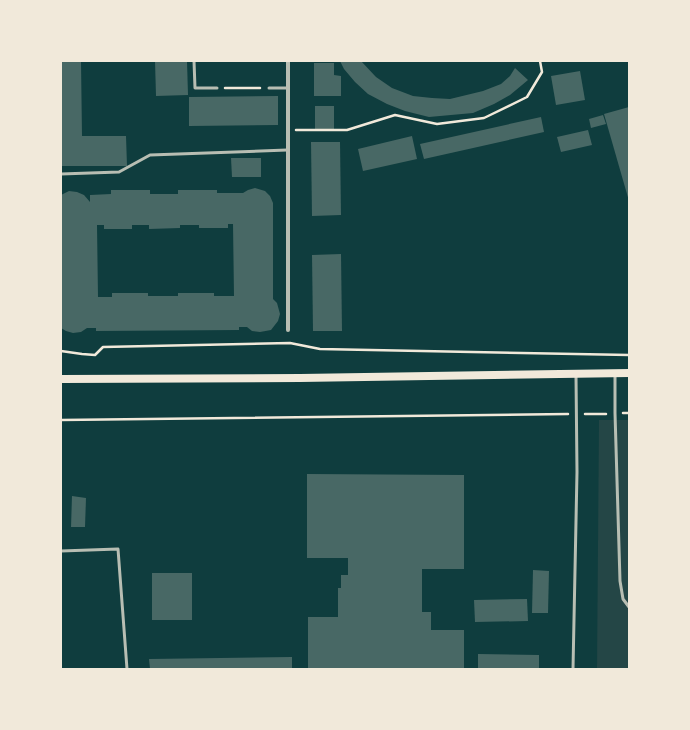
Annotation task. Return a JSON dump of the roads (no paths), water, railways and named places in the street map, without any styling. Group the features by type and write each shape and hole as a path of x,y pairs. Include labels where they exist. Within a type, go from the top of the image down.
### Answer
{"main road":[{"path":"61,379 300,378 629,373"}],"street":[{"path":"288,61 288,330"}],"lane":[{"path":"194,61 195,88 217,88"},
{"path":"269,88 288,88"},
{"path":"61,174 119,172 150,155 287,150"},
{"path":"615,373 620,580 623,599 629,607"},
{"path":"573,669 577,472 576,374"},
{"path":"61,551 118,549 127,669"}]}
